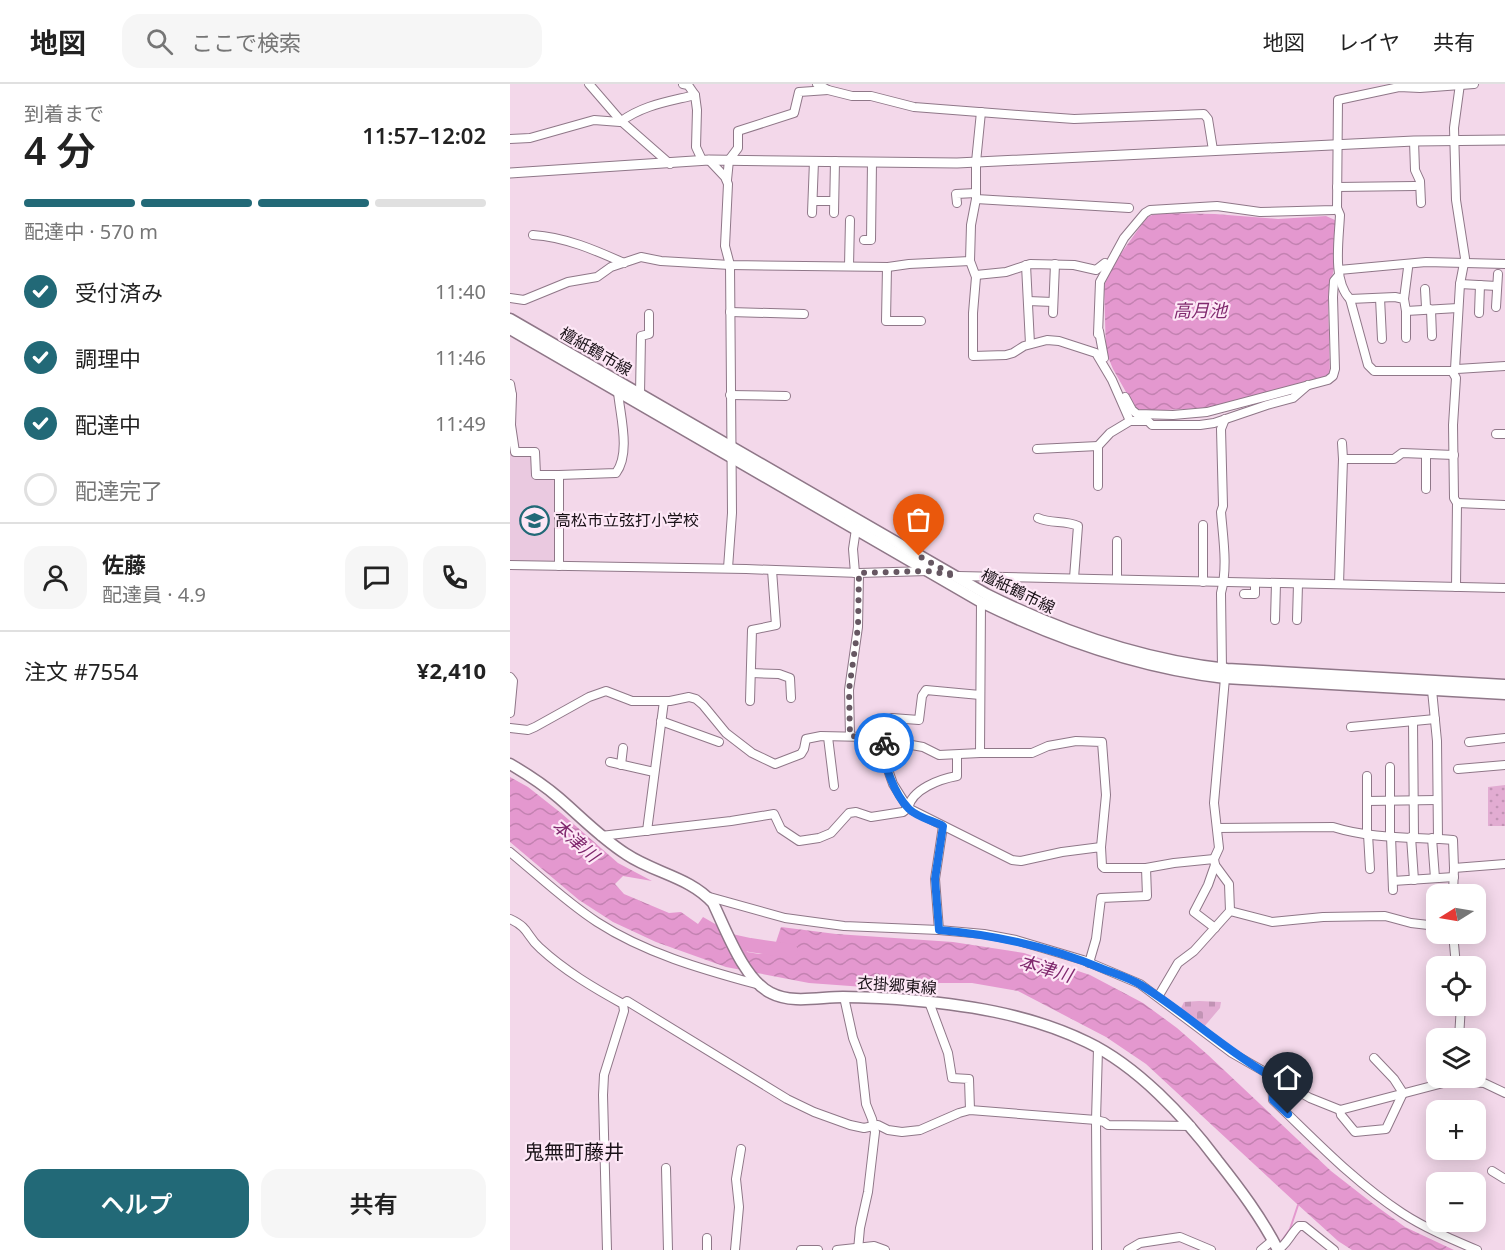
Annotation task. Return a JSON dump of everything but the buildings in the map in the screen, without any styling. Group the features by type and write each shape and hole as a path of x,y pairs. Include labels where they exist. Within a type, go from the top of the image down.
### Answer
{"main road":[{"name":"檀紙鶴市線","path":"510,319 640,394 856,529 981,602 1055,636 1152,666 1191,674 1224,673 1505,685"},
{"name":"檀紙鶴市線","path":"510,329 618,392 1022,612 1101,643 1224,673 1505,694"},
{"path":"510,764 556,796 601,836 643,865 677,878 710,899 754,981"},
{"name":"衣掛郷東線","path":"754,981 772,994 791,998 844,997 971,1006 1004,1013 1087,1042 1116,1059 1168,1101 1191,1126 1258,1214 1276,1247"}],"street":[{"path":"589,84 621,121 670,164"},
{"path":"683,84 688,86 695,95 696,147 705,160 727,180"},
{"path":"817,84 828,90 852,96 871,96 915,107 1074,118 1204,114 1208,120 1214,150"},
{"path":"1474,84 1420,88 1399,87 1338,100 1336,145 1337,208 1340,215 1339,272 1344,293 1350,299 1368,365 1374,371 1453,370 1505,366"},
{"path":"1456,587 1457,503 1454,498 1453,425 1456,378 1453,370 1460,284 1465,258 1456,200 1454,128 1460,85"},
{"path":"728,568 732,513 730,265 726,257 725,246 729,160 738,148 738,131 794,113 799,92 828,90"},
{"path":"510,139 530,138 594,120 621,121 647,106 695,95"},
{"path":"981,112 976,162 976,196 971,225 970,261 976,275 973,356 1006,354 1047,340 1059,341 1096,353"},
{"path":"510,173 705,160 976,162 1414,141 1505,140"},
{"path":"1414,141 1415,170 1420,181 1421,203"},
{"path":"813,213 814,161"},
{"path":"834,213 835,161"},
{"path":"864,240 871,240 872,162"},
{"path":"1337,187 1379,183 1415,186"},
{"path":"957,203 956,194 1129,208"},
{"path":"813,201 834,201"},
{"path":"1130,420 1101,353 1100,282 1111,258 1124,238 1145,213 1155,209 1217,206 1260,212 1334,210 1337,208"},
{"path":"849,266 850,220"},
{"path":"533,235 552,236 598,251 624,263"},
{"path":"510,298 524,300 568,282 597,277 611,267 641,256 661,261 730,265 887,267 970,261"},
{"path":"976,275 1006,272 1026,265 1074,265 1096,270 1111,258"},
{"path":"1339,272 1426,262 1505,264"},
{"path":"1053,313 1055,264"},
{"path":"1026,265 1030,344"},
{"path":"887,267 886,321 921,321"},
{"path":"1406,338 1404,300 1408,268"},
{"path":"1099,331 1096,337 1096,353 1132,410 1137,414 1173,415 1207,412 1328,380 1333,376 1335,369 1334,281 1339,272"},
{"path":"1497,307 1498,274"},
{"path":"1460,284 1497,285"},
{"path":"1479,313 1480,285"},
{"path":"1425,289 1426,307 1431,310"},
{"path":"1350,299 1395,297 1404,300"},
{"path":"1380,298 1382,339"},
{"path":"1028,301 1053,302"},
{"path":"1406,311 1458,308"},
{"path":"1431,310 1432,336"},
{"path":"730,312 804,314"},
{"path":"640,394 641,336 649,334 649,314"},
{"path":"510,384 511,425 515,452 535,452 536,476 616,473 621,467 624,426 618,392"},
{"path":"1098,486 1098,446 1110,433 1130,420 1148,421 1152,425 1200,425 1293,398 1308,385"},
{"path":"730,395 786,396"},
{"path":"1215,928 1194,912 1208,885 1219,848 1214,803 1224,673 1221,592 1224,582 1221,429 1225,419"},
{"path":"1340,584 1342,443"},
{"path":"1037,449 1098,446"},
{"path":"1343,459 1394,459 1402,453 1454,455"},
{"path":"1426,454 1426,489"},
{"path":"559,566 560,476"},
{"path":"1457,503 1505,505"},
{"path":"1038,518 1049,523 1078,526 1074,578"},
{"path":"1203,525 1199,546 1203,582"},
{"path":"850,736 849,690 858,627 857,573 853,549 856,529"},
{"path":"1117,541 1117,579"},
{"path":"510,565 728,568 857,573 928,571 955,576 1505,588"},
{"path":"750,701 752,630 776,625 772,570"},
{"path":"1244,594 1255,594 1255,583"},
{"path":"1275,620 1276,583"},
{"path":"1297,620 1298,584"},
{"path":"980,753 981,602"},
{"path":"752,673 779,674 790,678 791,698"},
{"path":"510,677 513,681 510,713"},
{"path":"896,742 892,717 920,719 922,696 926,690 980,695"},
{"path":"1432,690 1437,800 1435,878"},
{"path":"510,728 528,730 606,691 632,701 664,701 689,697 696,699 726,733 752,753 775,764 801,754 806,739 828,737 866,737 923,747 939,755 957,756 980,753 1032,753 1048,746 1076,741 1102,742 1106,795 1101,848 1102,866 1104,868 1146,868 1174,863 1214,862"},
{"path":"648,831 664,701"},
{"path":"1351,727 1435,719"},
{"path":"662,721 719,742"},
{"path":"1413,721 1414,880"},
{"path":"828,737 834,786"},
{"path":"1469,742 1505,738"},
{"path":"884,741 886,764 893,784 908,808 943,826 1012,860 1021,861 1062,852 1101,848"},
{"path":"621,765 623,748"},
{"path":"601,836 774,814 781,830 799,841 819,838 831,833 849,813 856,812 871,817 903,812 914,798 934,781 957,776 957,756"},
{"path":"610,762 654,772"},
{"path":"1458,769 1505,765"},
{"path":"1390,767 1393,886 1414,880 1454,877"},
{"path":"1367,776 1367,834 1370,869"},
{"path":"1367,801 1437,800"},
{"path":"939,930 935,879 943,826"},
{"path":"1217,828 1333,827 1367,834 1453,840 1454,884"},
{"path":"510,852 595,921 624,938 655,952 754,981"},
{"path":"1158,997 1178,963 1194,951 1230,911 1229,884 1214,862"},
{"path":"1454,868 1505,864"},
{"path":"1089,963 1096,939 1101,898 1147,896 1146,868"},
{"path":"710,899 785,918 815,923 984,934 1016,940 1089,963 1140,984 1232,1053 1310,1098 1340,1110 1426,1086"},
{"path":"1230,911 1272,922 1385,916 1426,925"},
{"path":"510,919 523,925 538,946 564,968 623,1004"},
{"path":"844,997 861,1059 866,1104 874,1125 868,1192 858,1248"},
{"path":"623,1004 627,1001 805,1108 850,1125 864,1128 874,1125 902,1132 920,1130 970,1110 1096,1120 1108,1125 1191,1126"},
{"path":"929,1002 948,1053 952,1077 969,1079 970,1110"},
{"path":"607,1250 603,1171 604,1075 624,1011 623,1004"},
{"path":"1097,1250 1098,1049"},
{"path":"1374,1058 1394,1079 1403,1093"},
{"path":"1272,1077 1273,1100 1362,1184 1418,1223 1477,1250"},
{"path":"1486,1084 1505,1093"},
{"path":"1340,1110 1341,1115 1355,1132 1386,1130 1403,1093"},
{"path":"735,1250 739,1207 735,1179 741,1149"},
{"path":"666,1168 668,1250"},
{"path":"1492,1171 1505,1179"},
{"path":"1261,1250 1288,1242 1299,1226 1304,1226 1334,1250"},
{"path":"1128,1250 1140,1243 1180,1237 1210,1250"},
{"path":"707,1238 707,1250"},
{"path":"837,1250 874,1246 885,1250"},
{"path":"801,1250 818,1250"}],"shaded area":[{"name":"高松市立弦打小学校","path":"510,432 511,455 533,454 533,478 555,477 557,480 557,560 555,563 510,562"}],"green space":[{"path":"1505,785 1505,826 1488,826 1488,787"},
{"path":"1184,1002 1221,1002 1220,1008 1203,1028 1181,1008"}],"water":[{"name":"高月池","path":"1160,213 1278,219 1326,216 1335,220 1335,263 1328,297 1330,375 1319,381 1207,408 1144,411 1135,408 1106,352 1104,286 1112,266 1142,224 1149,216"},
{"path":"510,777 528,787 561,813 618,863 652,881 623,876 615,884 624,894 669,913 681,912 698,924 703,917 743,940 747,952 759,954 773,951 781,927 836,934 953,942 1024,953 1090,975 1143,1003 1177,1028 1331,1171 1372,1203 1405,1227 1454,1250 1352,1250 1338,1241 1146,1064 1106,1037 1018,991 972,983 939,983 919,991 809,983 726,967 656,942 613,922 579,900 510,842"}],"waterway":[{"name":"本津川","path":"727,940 791,951"},
{"path":"1281,1242 1290,1229 1298,1205"}],"way so far":[{"path":"884,743 884,741 866,737 850,736 849,690 858,627 859,573 928,571 955,576 919,556"}],"place":[{"name":"高松市立弦打小学校","path":"534,520"}],"district":[{"name":"鬼無町藤井","path":"574,1151"}],"route":[{"path":"884,743 884,756 893,784 908,808 943,826 935,879 939,930 984,934 1016,940 1083,960 1140,984 1232,1053 1272,1077 1273,1100 1288,1114"}]}
